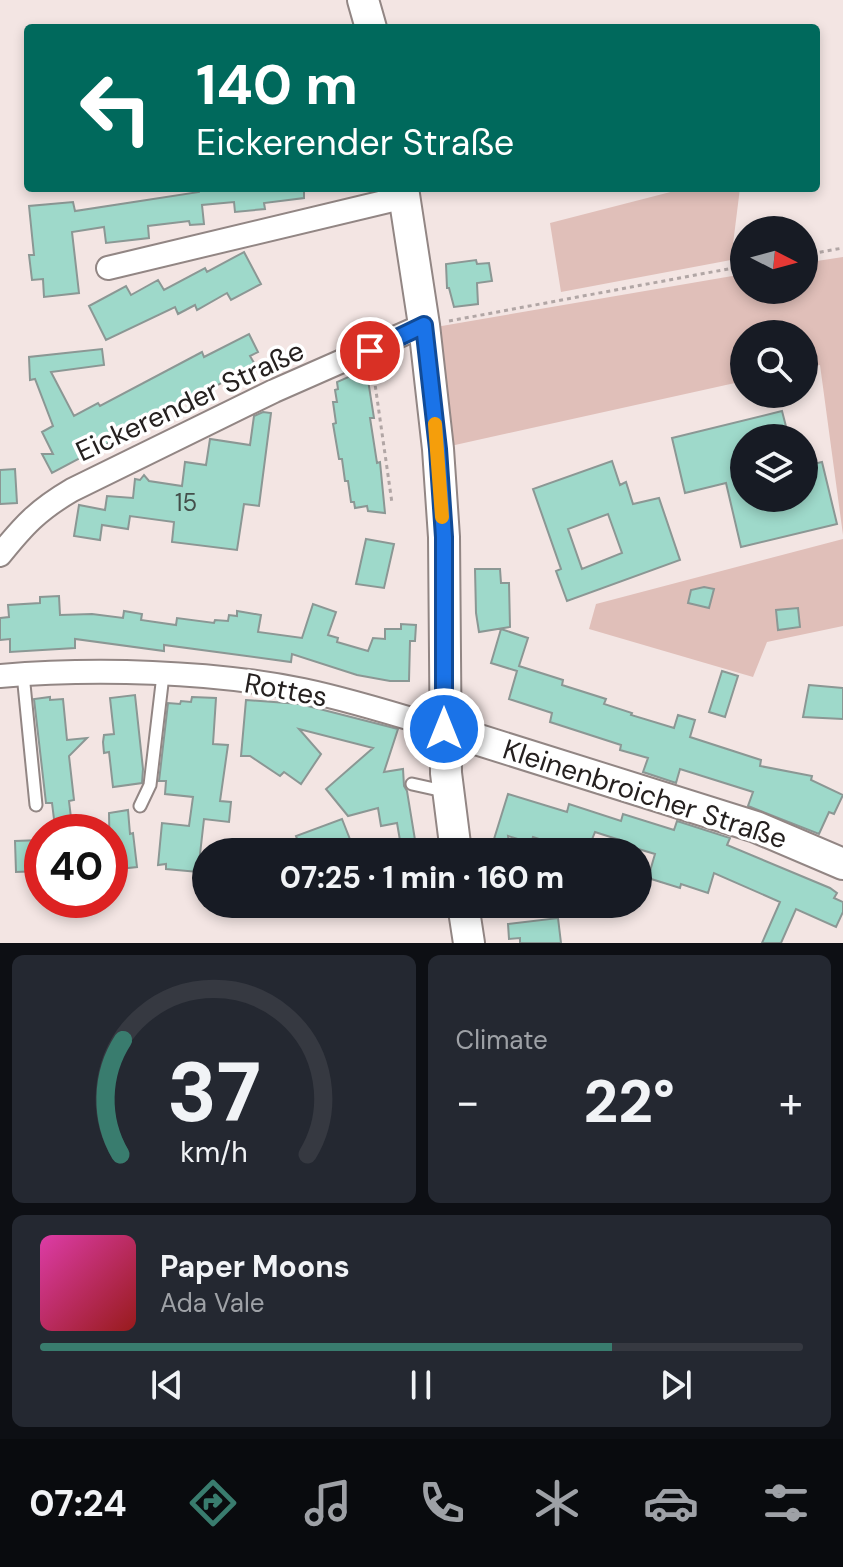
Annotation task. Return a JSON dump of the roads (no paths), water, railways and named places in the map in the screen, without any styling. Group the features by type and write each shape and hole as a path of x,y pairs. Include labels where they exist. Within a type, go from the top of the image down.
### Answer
{"street":[{"path":"363,0 370,24"},
{"path":"108,268 404,193 424,325 438,449 444,537 444,729 454,838"},
{"name":"Eickerender Straße","path":"0,555 31,517 72,490 260,398 424,325"},
{"name":"Rottes","path":"0,676 163,675 220,678 302,690 444,729"},
{"name":"Kleinenbroicher Straße","path":"444,729 756,827 843,864"},
{"path":"465,918 469,943"}],"lane":[{"path":"23,674 36,805"},
{"path":"140,806 150,785 163,675"},
{"path":"412,784 448,792"}]}
